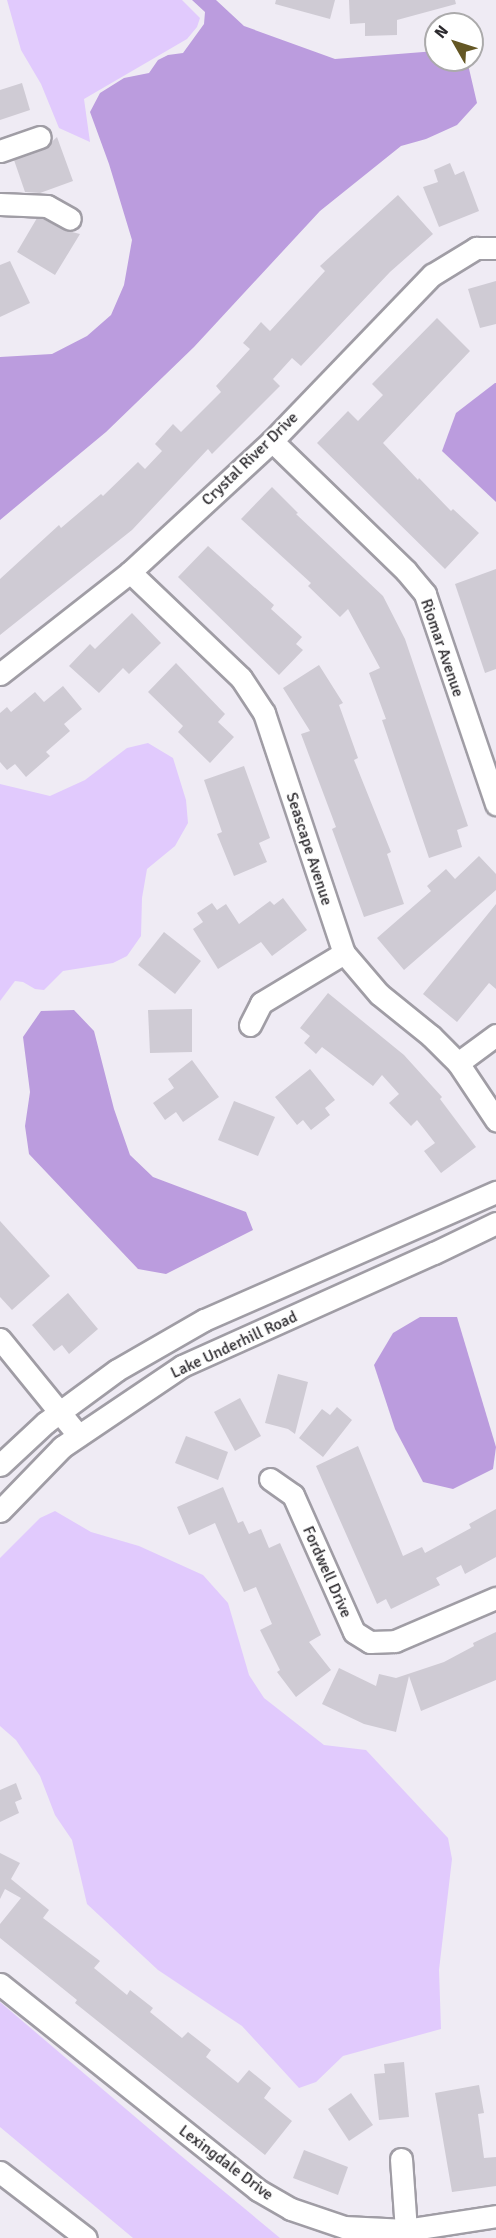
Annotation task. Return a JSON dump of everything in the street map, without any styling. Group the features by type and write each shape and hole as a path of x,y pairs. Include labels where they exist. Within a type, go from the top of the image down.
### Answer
{"street":[{"path":"0,151 40,137"},
{"path":"0,204 47,206 70,219"},
{"name":"Crystal River Drive","path":"0,674 130,572 272,441 432,275 476,248 496,248"},
{"name":"Riomar Avenue","path":"272,441 406,571 425,594 496,804"},
{"name":"Seascape Avenue","path":"130,572 241,678 264,713 344,953 379,994 431,1036 458,1063 496,1120"},
{"path":"250,1024 261,1003 344,953"},
{"path":"458,1063 496,1035"},
{"name":"Lake Underhill Road","path":"0,1465 60,1412 117,1370 204,1320 496,1192"},
{"name":"Lake Underhill Road","path":"0,1511 62,1447 182,1366 434,1253 496,1222"},
{"path":"0,1339 78,1435"},
{"name":"Fordwell Drive","path":"270,1479 293,1495 354,1632 370,1642 395,1641 496,1598"},
{"name":"Lexingdale Drive","path":"0,1984 258,2190 291,2209 344,2227 406,2230 496,2216"},
{"path":"401,2159 406,2230"},
{"path":"0,2172 86,2238"}],"shaded area":[{"path":"7,0 182,0 200,18 197,27 187,39 84,99 90,142 59,128 41,84 21,50"},
{"path":"192,0 216,0 244,26 335,59 424,52 424,72 470,72 477,103 457,125 426,139 401,146 320,211 194,347 106,432 0,520 0,357 52,354 87,336 111,315 124,285 132,240 109,164 90,112 100,93 124,78 149,73 158,60 168,55 183,53 204,24 205,12"},
{"path":"495,383 496,502 442,451 456,413"},
{"path":"148,743 173,758 186,800 188,823 175,846 147,869 142,898 141,936 127,956 113,963 63,971 44,990 15,981 0,1001 0,784 50,796 85,780 127,748"},
{"path":"74,1010 94,1031 114,1109 130,1155 153,1177 246,1212 253,1230 166,1274 138,1269 29,1154 25,1126 30,1092 23,1037 41,1011"},
{"path":"420,1317 457,1317 496,1447 493,1469 453,1489 423,1482 395,1429 374,1365 393,1333"},
{"path":"55,1511 91,1532 139,1546 203,1575 228,1603 249,1675 264,1698 324,1745 366,1750 448,1838 452,1859 439,1970 441,2029 343,2056 316,2082 299,2088 242,2026 158,1970 87,1904 72,1840 55,1815 40,1776 16,1740 0,1726 0,1558 40,1518"},
{"path":"0,2002 280,2238 133,2238 0,2127"}],"building":[{"path":"276,0 335,0 330,19 275,4"},
{"path":"349,0 455,0 456,4 397,20 397,35 365,36 365,23 350,24"},
{"path":"22,83 30,110 0,120 0,90"},
{"path":"57,137 73,181 40,193 25,192 14,160 44,149"},
{"path":"450,163 455,175 464,171 479,211 439,227 423,187 438,182 434,170"},
{"path":"398,195 433,234 390,272 301,366 292,358 273,379 280,386 212,454 208,449 132,530 0,635 0,579 59,525 61,528 101,494 103,496 138,462 145,469 162,451 155,444 173,424 181,432 221,392 216,386 250,349 243,343 261,322 270,331 325,271 320,266"},
{"path":"37,218 64,230 80,234 55,275 17,252"},
{"path":"10,261 30,303 0,317 0,265"},
{"path":"496,281 496,324 480,328 468,289"},
{"path":"437,318 470,351 383,443 451,511 453,509 479,533 445,569 317,443 348,411 358,421 383,395 372,384"},
{"path":"272,487 298,513 296,514 383,596 405,639 468,826 457,830 462,847 429,858 382,720 386,719 369,673 380,668 348,609 340,617 308,586 311,583 241,519"},
{"path":"208,546 274,605 271,609 302,637 296,644 303,650 279,675 178,577"},
{"path":"496,569 496,669 485,673 455,584"},
{"path":"132,613 161,643 129,674 123,668 99,693 69,666 90,644 95,649"},
{"path":"176,663 225,714 218,722 234,737 210,763 178,732 183,726 148,692"},
{"path":"319,665 343,703 339,705 358,758 354,760 391,852 387,854 404,904 364,917 332,829 336,827 301,734 310,731 283,688"},
{"path":"63,686 82,709 64,724 70,731 46,752 50,756 26,777 15,764 7,770 0,762 0,713 7,707 11,712 35,692 44,702"},
{"path":"244,766 270,838 259,843 267,862 234,876 217,834 222,832 204,780"},
{"path":"479,856 496,874 496,890 404,970 377,938 431,891 427,886 446,869 455,879"},
{"path":"283,898 307,930 272,956 261,942 218,969 193,929 203,922 197,913 212,903 217,910 226,904 239,924 270,901 274,905"},
{"path":"496,904 496,989 489,983 457,1022 423,994"},
{"path":"164,932 201,961 175,994 138,965"},
{"path":"328,993 404,1055 442,1097 440,1099 476,1147 441,1173 424,1151 435,1143 417,1120 411,1126 389,1103 399,1094 382,1075 373,1086 322,1047 316,1054 304,1043 310,1036 300,1028"},
{"path":"192,1009 192,1052 150,1053 148,1010"},
{"path":"192,1060 219,1097 183,1122 176,1112 165,1120 153,1103 174,1088 168,1079"},
{"path":"310,1069 335,1100 325,1108 330,1115 311,1130 303,1120 297,1125 275,1097"},
{"path":"234,1101 275,1117 258,1156 218,1140"},
{"path":"0,1221 50,1276 12,1310 0,1297"},
{"path":"68,1293 98,1329 69,1354 62,1345 54,1351 32,1325"},
{"path":"278,1374 308,1382 295,1434 288,1429 265,1423"},
{"path":"240,1398 261,1436 235,1451 214,1412"},
{"path":"337,1407 352,1420 323,1457 299,1438 322,1409 330,1415"},
{"path":"186,1436 228,1452 218,1480 175,1463"},
{"path":"358,1446 403,1556 422,1547 425,1553 471,1528 469,1524 496,1509 496,1557 465,1574 461,1565 436,1578 440,1585 391,1609 386,1599 377,1604 316,1466"},
{"path":"223,1487 238,1523 243,1521 249,1534 261,1529 269,1548 280,1543 321,1635 309,1642 331,1670 296,1697 277,1672 280,1670 260,1630 272,1624 256,1587 244,1592 215,1523 189,1535 177,1507"},
{"path":"496,1632 496,1680 421,1711 409,1676 396,1732 364,1724 322,1704 339,1668 376,1686 379,1674 396,1678 444,1662 474,1646 473,1643"},
{"path":"16,1783 22,1799 15,1802 19,1813 0,1822 0,1790"},
{"path":"0,1853 20,1863 11,1879 49,1910 43,1918 100,1961 94,1968 127,1995 130,1990 153,2008 150,2012 182,2038 188,2032 211,2050 206,2057 238,2083 249,2070 271,2088 264,2098 292,2121 265,2155 75,2003 77,2000 0,1938 0,1924 21,1898 5,1889 0,1899"},
{"path":"404,2062 409,2117 379,2120 374,2074 385,2073 384,2064"},
{"path":"479,2085 484,2113 478,2114 484,2158 496,2157 496,2186 452,2192 435,2093"},
{"path":"351,2093 373,2125 349,2141 328,2109"},
{"path":"304,2150 348,2167 338,2195 293,2178"}]}
